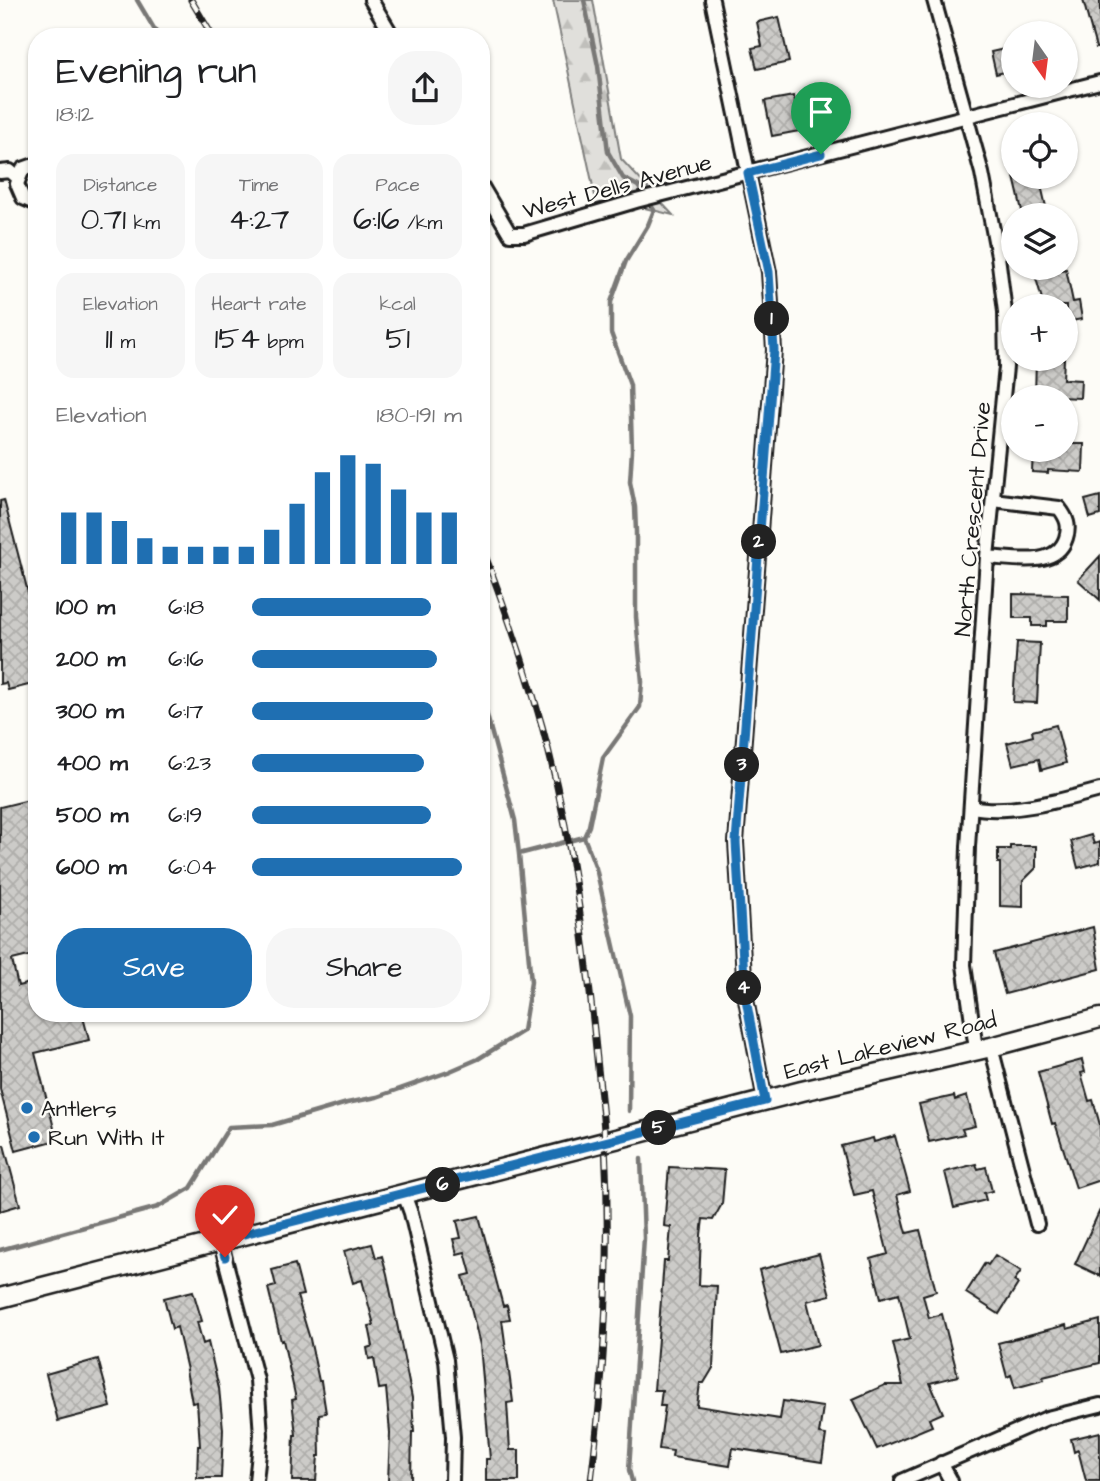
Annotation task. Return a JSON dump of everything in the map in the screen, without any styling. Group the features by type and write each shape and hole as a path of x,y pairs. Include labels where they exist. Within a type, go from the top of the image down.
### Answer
{"main road":[{"name":"East Lakeview Road","path":"0,1298 765,1101 1100,1018"}],"street":[{"path":"371,0 388,28"},
{"path":"712,0 769,272 774,350 736,842 745,994 765,1101"},
{"name":"North Crescent Drive","path":"934,0 968,116 987,197 998,256 1006,367 987,557 968,847 964,965 984,1048 1037,1224"},
{"name":"West Dells Avenue","path":"490,200 510,234 524,234 611,208 1100,82"},
{"path":"28,167 23,169 18,178 18,192 28,200"},
{"path":"0,172 10,171 18,178"},
{"path":"987,557 1040,559 1050,556 1065,543 1069,530 1066,516 1059,509 993,500"},
{"path":"972,807 984,810 1051,803 1100,790"},
{"path":"404,1194 411,1213 446,1360 453,1437 453,1481"},
{"path":"220,1240 257,1380 261,1435 256,1481"},
{"path":"902,1481 1047,1418 1100,1405"},
{"path":"942,1463 951,1481"}],"green space":[{"path":"553,0 593,0 621,159 673,215 595,196"}],"building":[{"path":"1083,0 1100,0 1100,48 1096,48"},
{"path":"779,17 789,62 757,69 752,48 762,46 757,22"},
{"path":"1001,50 1001,73 996,74 991,52"},
{"path":"794,96 796,108 817,104 821,127 772,136 765,101"},
{"path":"1017,189 1042,189 1045,203 1020,203"},
{"path":"1036,280 1068,280 1071,294 1041,294"},
{"path":"1078,301 1079,301 1082,319 1078,320"},
{"path":"1036,371 1063,371 1063,379 1081,380 1080,398 1078,385 1035,385"},
{"path":"1078,444 1084,444 1083,472 1032,472 1032,462 1078,462"},
{"path":"1100,496 1100,515 1090,518 1085,500"},
{"path":"4,500 28,592 28,685 8,690 6,683 0,684 0,501"},
{"path":"1100,556 1100,600 1078,580"},
{"path":"1013,594 1068,595 1068,621 1047,621 1047,626 1032,626 1032,618 1013,618"},
{"path":"1017,642 1040,643 1037,703 1013,702"},
{"path":"1056,725 1066,763 1041,770 1039,759 1013,765 1007,743 1033,736 1032,731"},
{"path":"28,800 28,956 12,960 18,986 28,983 28,1022 84,1022 89,1040 35,1053 57,1140 16,1151 0,1089 0,807"},
{"path":"1091,835 1094,844 1100,842 1100,862 1078,868 1071,841"},
{"path":"1010,846 1036,846 1036,868 1023,881 1023,907 1000,906 998,849 1010,849"},
{"path":"1093,927 1100,969 1005,994 994,953"},
{"path":"1082,1060 1085,1072 1081,1073 1100,1125 1100,1180 1076,1188 1055,1123 1052,1124 1038,1072"},
{"path":"954,1096 955,1100 967,1096 975,1126 962,1129 964,1134 929,1142 919,1104"},
{"path":"895,1136 910,1191 897,1195 907,1233 920,1230 936,1291 923,1295 929,1318 942,1314 958,1376 930,1383 943,1413 929,1419 932,1426 877,1449 853,1399 885,1385 903,1385 893,1343 910,1339 899,1293 881,1298 871,1259 888,1254 872,1191 854,1195 841,1146"},
{"path":"0,1145 4,1145 20,1205 0,1211"},
{"path":"976,1164 978,1169 986,1167 992,1191 984,1193 986,1200 954,1208 945,1172"},
{"path":"669,1167 725,1170 722,1204 713,1220 703,1219 701,1235 699,1285 717,1286 713,1368 704,1383 700,1383 697,1406 780,1419 783,1401 823,1407 819,1434 826,1435 822,1462 733,1448 730,1466 672,1457 673,1451 659,1449 665,1406 660,1406 662,1390 654,1390 664,1261 668,1261 671,1227 664,1226"},
{"path":"1100,1210 1100,1276 1075,1264"},
{"path":"479,1216 503,1306 507,1305 510,1319 502,1320 513,1402 507,1403 510,1450 519,1450 519,1481 486,1481 486,1459 490,1459 480,1345 463,1276 471,1274 465,1252 457,1254 453,1239 461,1238 457,1221"},
{"path":"372,1244 376,1258 382,1256 387,1274 412,1398 414,1432 411,1481 388,1481 390,1433 386,1388 379,1389 374,1358 369,1359 367,1348 373,1346 369,1326 374,1325 362,1280 353,1283 344,1251"},
{"path":"819,1254 830,1295 807,1301 818,1345 781,1354 759,1270"},
{"path":"995,1255 1021,1271 1014,1281 1018,1284 999,1314 966,1293 985,1263 988,1265"},
{"path":"295,1264 303,1295 297,1296 321,1381 326,1413 319,1414 320,1456 316,1481 292,1481 296,1435 292,1400 296,1399 268,1288 276,1286 272,1270"},
{"path":"193,1291 202,1321 197,1322 203,1344 208,1342 219,1388 223,1429 221,1478 197,1478 200,1446 197,1402 192,1403 177,1327 172,1329 164,1298"},
{"path":"1100,1320 1100,1363 1043,1377 1044,1380 1015,1388 1011,1375 1007,1377 998,1343 1066,1325 1067,1329"},
{"path":"98,1359 111,1407 58,1421 46,1374"},
{"path":"1100,1432 1100,1481 1086,1481 1078,1450 1074,1452 1071,1439"}],"waterway":[{"path":"137,0 154,28"},
{"path":"584,0 598,66 608,152 623,178 638,186 654,210 626,261 611,302 611,333 630,385 630,482 635,507 636,617 642,682 640,707 603,758 589,826 584,837 596,868 630,1016 629,1111"},
{"path":"490,727 515,820 519,854"},
{"path":"0,1250 158,1207 191,1188 229,1127 272,1125 377,1097 478,1059 523,1031 531,982 519,854 584,837"},
{"path":"632,1481 629,1470 644,1238 641,1159"}],"railway":[{"path":"191,0 208,28"},
{"path":"490,569 521,657 552,766 576,886 587,967 607,1185 603,1355 591,1481"}],"place":[{"name":"Antlers","path":"27,1108"},
{"name":"Run With It","path":"34,1137"}],"route":[{"path":"225,1257 220,1240 765,1101 745,994 736,842 766,425 774,350 769,272 748,173 821,154"}]}
